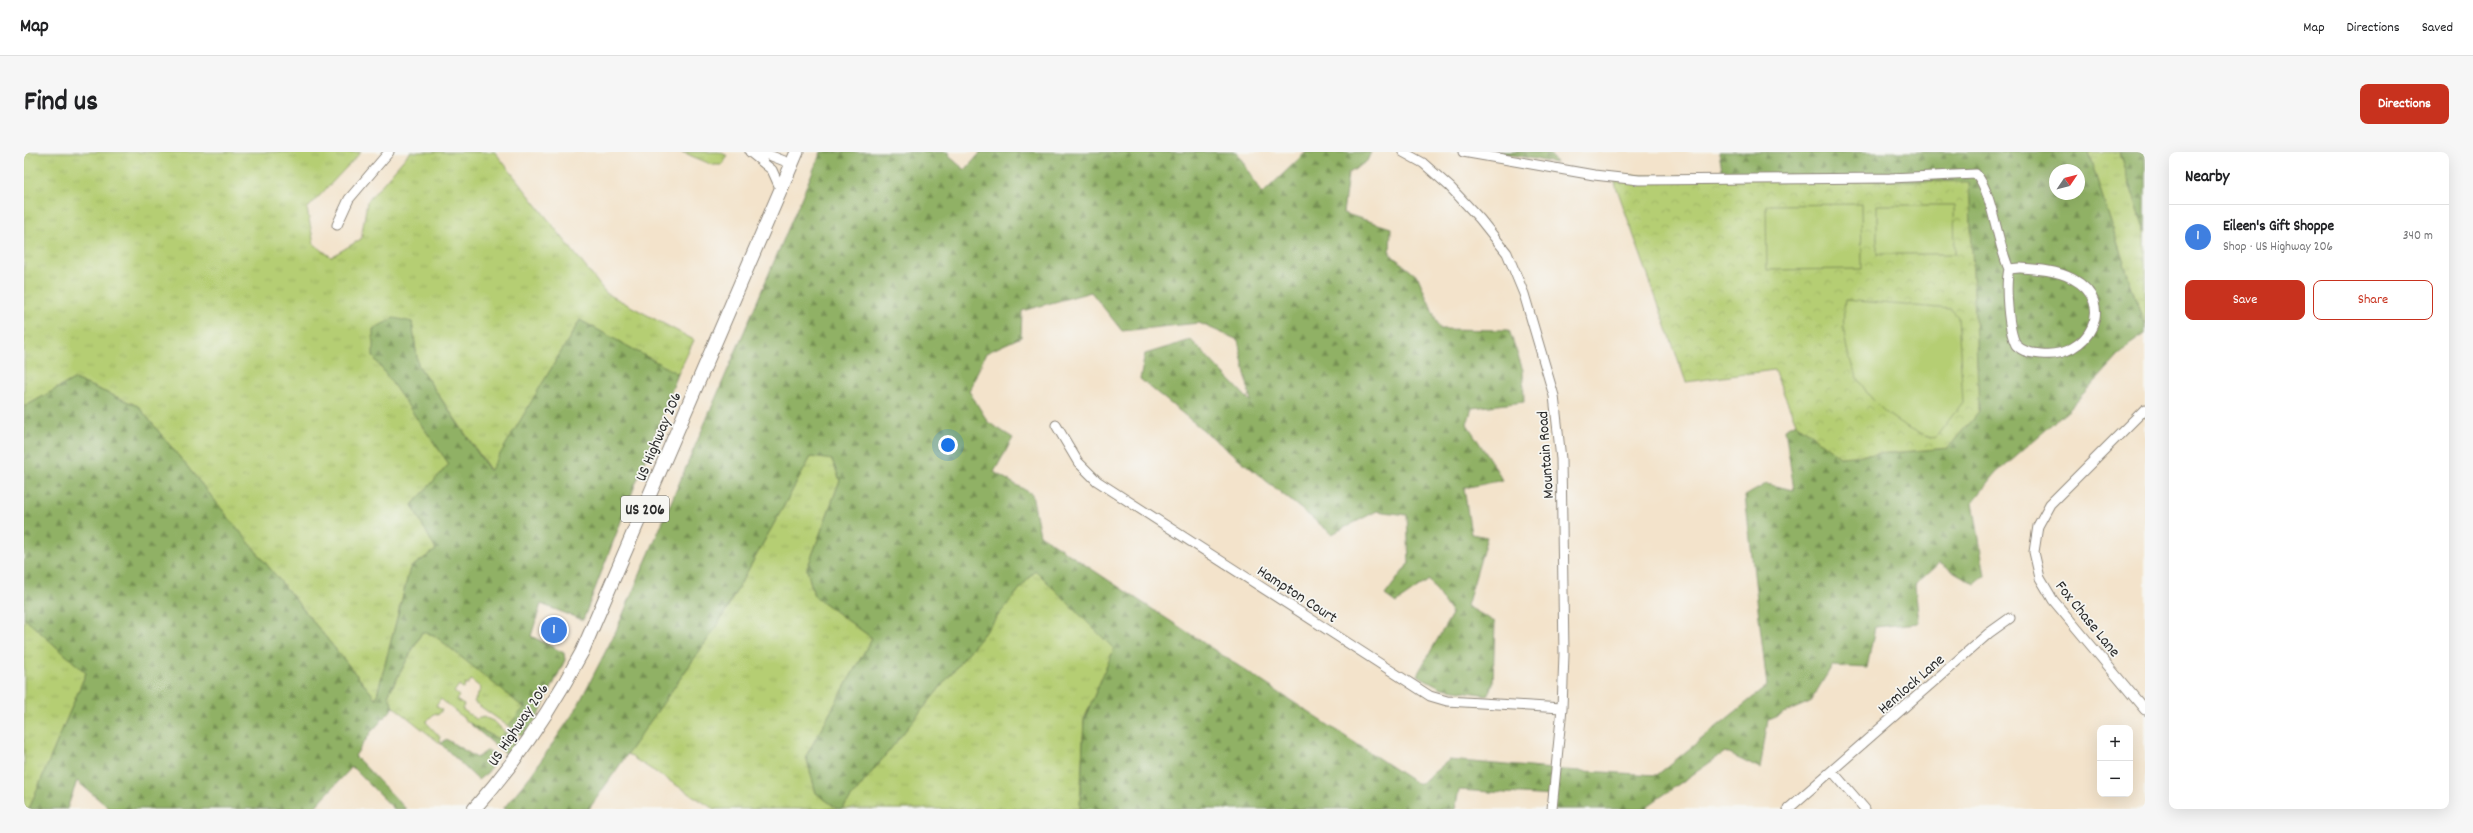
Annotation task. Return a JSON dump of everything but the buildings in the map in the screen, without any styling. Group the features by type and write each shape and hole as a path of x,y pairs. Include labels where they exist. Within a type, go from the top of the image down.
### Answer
{"highway":[{"name":"US 206","path":"781,190 795,158"},
{"name":"US Highway 206","path":"474,809 527,743 558,696 582,652 781,190"}],"street":[{"path":"337,225 349,199 389,152"},
{"name":"Mountain Road","path":"1403,152 1415,154 1450,187 1503,247 1524,294 1540,342 1554,396 1561,459 1564,647 1562,708 1552,809"},
{"path":"1463,152 1594,175 1639,180 1890,178 1976,174 1984,182 1996,234 2010,269 2008,276 2008,303 2014,340 2019,348 2030,353 2060,354 2070,351 2085,339 2095,314 2092,299 2084,287 2073,279 2054,272 2030,268 2010,269"},
{"path":"753,153 795,158"},
{"path":"753,153 772,170 781,190"},
{"name":"Fox Chase Lane","path":"2145,409 2050,504 2038,526 2034,552 2040,578 2053,600 2145,710"},
{"name":"Hampton Court","path":"1056,425 1078,462 1097,481 1430,696 1447,701 1562,708"},
{"name":"Hemlock Lane","path":"1788,809 1989,633 2010,618"},
{"path":"1832,771 1865,809"}],"green space":[{"path":"24,152 361,152 307,209 314,244 331,257 361,239 367,202 410,152 495,152 606,293 694,340 678,374 580,320 491,471 418,365 412,322 373,356 449,464 412,505 436,550 410,568 376,699 138,406 74,379 24,407"},
{"path":"682,152 719,152 728,156 722,165 713,165"},
{"path":"821,152 949,152 950,157 965,170 981,152 1237,152 1262,194 1306,152 1371,152 1367,161 1348,174 1343,213 1391,228 1390,254 1418,277 1440,329 1509,330 1523,370 1524,402 1472,408 1467,424 1503,480 1464,488 1471,534 1487,537 1467,606 1495,622 1493,684 1487,695 1442,688 1417,675 1452,614 1429,580 1396,603 1385,595 1409,563 1407,515 1377,511 1332,534 1140,379 1145,354 1191,340 1251,402 1238,340 1199,323 1122,331 1091,292 1022,311 1021,337 986,353 969,391 988,422 1013,438 994,472 1032,494 1040,535 1419,785 1449,760 1564,770 1657,775 1767,686 1745,496 1766,484 1794,490 1785,429 1796,423 1840,457 1948,448 1979,411 1969,183 1723,177 1719,152 2088,152 2145,328 2145,334 2129,345 2070,409 1996,473 1973,502 1985,576 1975,584 1939,563 1915,585 1919,623 1875,627 1867,668 1832,666 1810,702 1768,720 1760,769 1725,752 1646,807 1647,809 1551,809 1552,796 1459,790 1455,809 1080,809 1084,720 1114,649 1035,570 842,809 838,809 816,793 806,756 872,638 814,596 807,569 840,480 832,460 811,457 717,626 589,809 503,809 531,775 575,711 615,633"},
{"path":"1496,152 1549,152 1556,163"},
{"path":"2088,152 2119,152 2145,231 2145,328"},
{"path":"2119,152 2145,152 2145,231"},
{"path":"1612,175 1969,182 1979,411 1948,448 1840,457 1796,423 1774,370 1686,382"},
{"path":"1861,204 1862,269 1767,270 1766,205"},
{"path":"1877,205 1954,205 1955,254 1877,254"},
{"path":"1845,300 1951,309 1958,317 1963,402 1935,438 1913,430 1893,418 1876,404 1863,387 1853,367 1846,346 1844,324"},
{"path":"394,318 412,322 418,365 490,471 580,320 678,374 583,620 541,604 531,636 564,653 565,660 537,718 523,737 508,726 524,708 434,635 422,632 388,695 394,707 371,732 355,756 406,809 394,809 352,767 313,809 110,809 77,781 67,809 29,809 86,673 24,618 24,407 74,379 138,406 376,699 410,568 436,550 412,505 449,464 373,356 373,329"},
{"path":"811,457 832,459 840,480 807,569 814,596 872,638 806,756 816,793 838,809 714,809 627,754 717,626"},
{"path":"1035,570 1114,649 1084,720 1080,809 842,809"},
{"path":"24,618 86,673 29,809 24,809"},
{"path":"422,632 434,635 525,708 508,726 474,702 481,688 471,680 467,685 465,684 464,689 459,685 454,692 459,696 456,700 464,705 462,709 476,719 484,717 495,722 505,732 498,739 469,723 441,699 436,706 442,710 438,715 435,713 426,722 440,737 441,744 394,707 388,695"},
{"path":"469,723 498,739 505,732 518,743 507,755"},
{"path":"446,739 477,758 488,750 497,757 488,772 478,780 441,744"}],"place":[{"name":"Eileen's Gift Shoppe","path":"554,630"}]}
